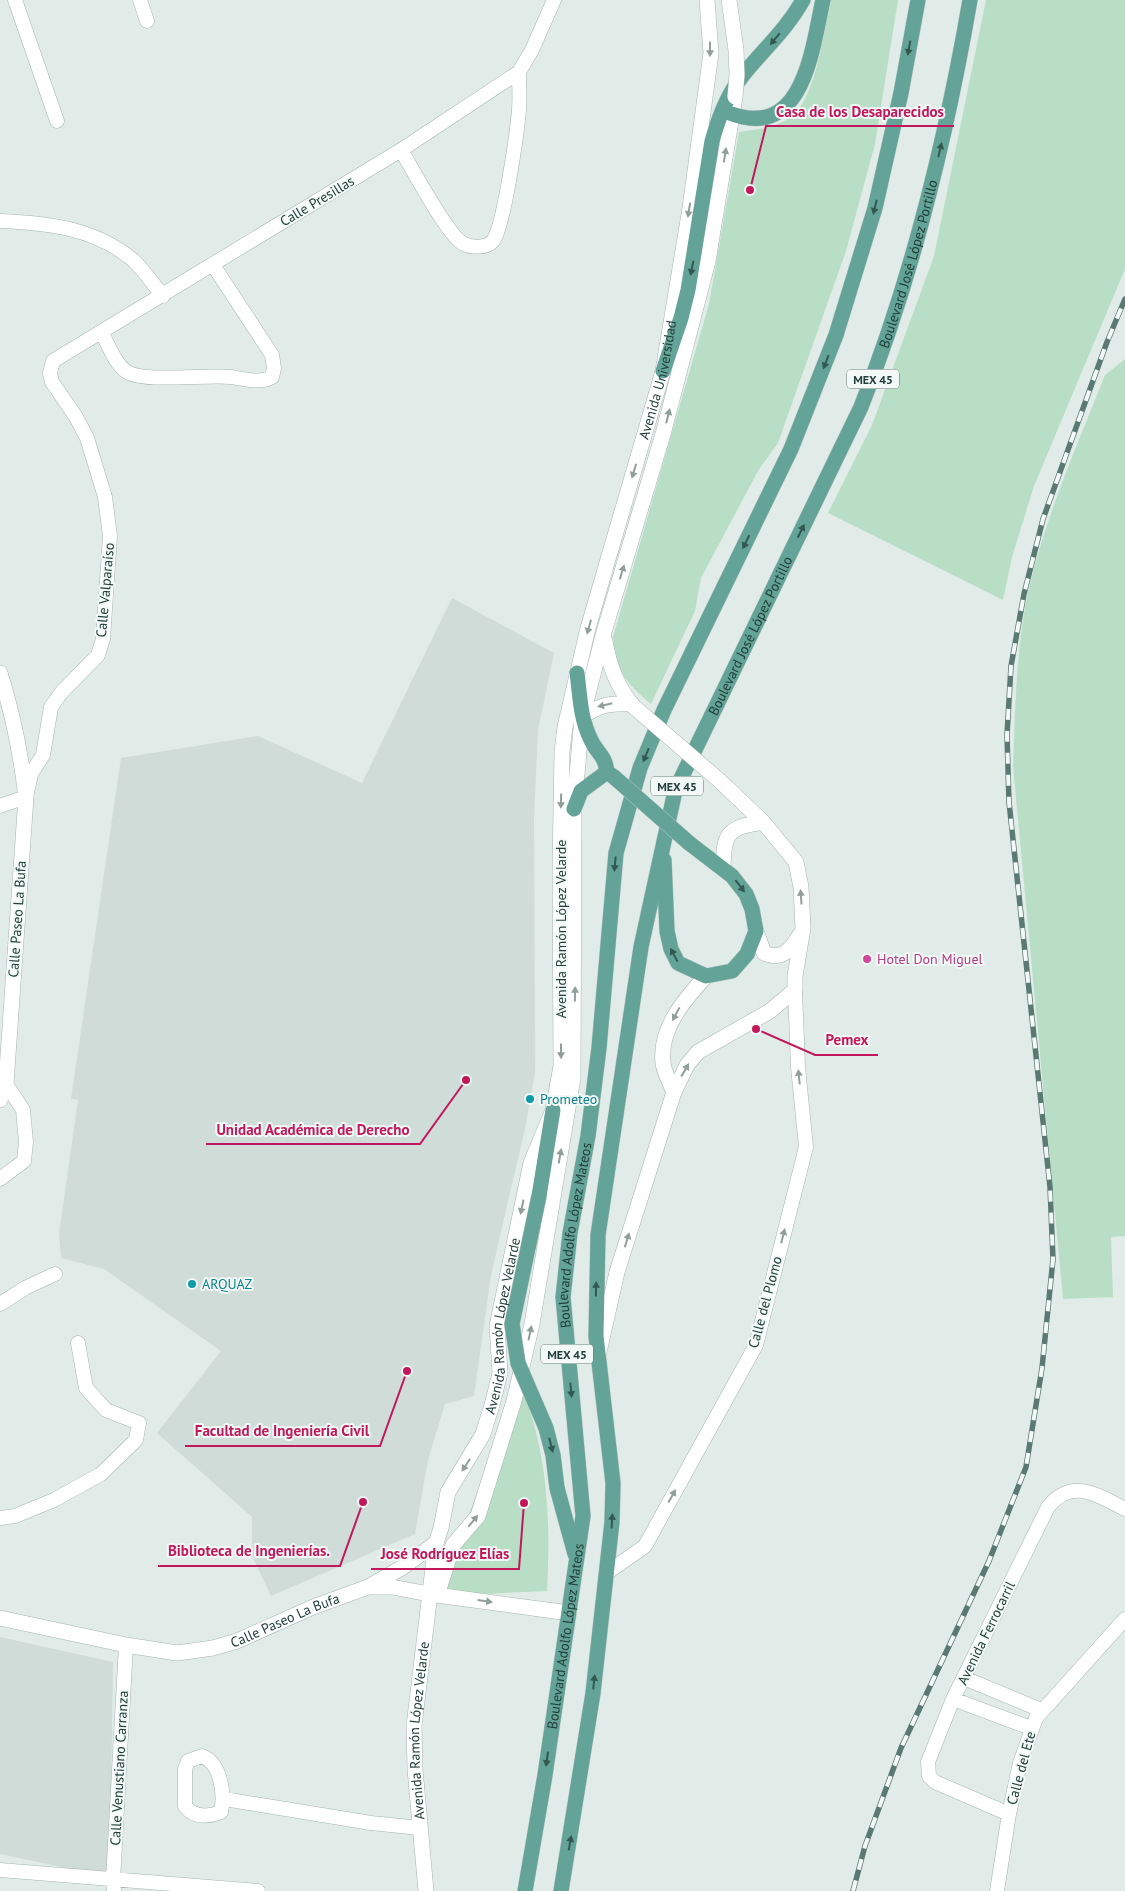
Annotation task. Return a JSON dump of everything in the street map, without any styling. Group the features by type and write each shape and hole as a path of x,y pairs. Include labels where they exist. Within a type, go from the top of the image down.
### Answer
{"main road":[{"path":"663,371 682,318 712,142 718,119 725,103 742,76 795,15 803,0"},
{"path":"732,114 747,119 768,116 783,110 794,99 805,74 823,0"},
{"name":"Boulevard Adolfo López Mateos","path":"525,1891 583,1516 563,1297 570,1233 588,1136 599,1048 616,853 640,768 664,710 792,448 836,335 876,208 901,93 918,0"},
{"name":"Boulevard José López Portillo","path":"663,843 675,791 861,407 887,343 922,229 954,89 970,0"},
{"path":"577,673 582,717 594,746 606,760 610,775 689,843 723,869 746,894 756,931 747,954 732,971 706,976 678,962 670,949 663,843"},
{"path":"574,809 581,791 610,775"},
{"name":"Boulevard Adolfo López Mateos","path":"561,1891 593,1693 608,1572 613,1483 596,1336 598,1235 641,947 663,843"},
{"path":"553,1110 539,1196 512,1324 518,1363 546,1428 553,1455 557,1488 577,1561"}],"street":[{"path":"15,0 56,121"},
{"path":"140,0 147,21"},
{"name":"Calle Presillas","path":"50,373 54,361 401,150 519,72 532,50 554,0"},
{"name":"Avenida Universidad","path":"569,753 565,727 577,673 663,371 690,208 711,53 707,0"},
{"name":"Avenida Universidad","path":"569,753 582,717 604,632 663,434 708,261 738,75 729,0"},
{"path":"401,150 455,238 472,247 489,245 494,240 500,226 509,176 519,110 519,72"},
{"path":"0,221 49,223 96,236 134,260 163,296"},
{"path":"102,333 118,364 128,373 142,376 220,376 264,382 272,377 272,355 213,264"},
{"name":"Calle Valparaíso","path":"26,797 31,774 43,755 51,707 61,693 98,655 103,639 110,536 104,497 87,438 76,417 52,382 50,373"},
{"path":"604,632 608,661 615,678 632,705 764,822 796,862 801,887 803,928 795,976 795,990"},
{"name":"Calle Paseo La Bufa","path":"0,673 19,748 26,797 6,1084 0,1100"},
{"path":"565,727 600,706 614,703 632,705"},
{"name":"Avenida Ramón López Velarde","path":"426,1891 414,1726 433,1594 453,1545 478,1516 499,1453 532,1324 573,1078 574,809 569,753"},
{"name":"Avenida Ramón López Velarde","path":"433,1891 421,1727 436,1543 448,1492 483,1434 500,1373 497,1326 531,1163 553,1110 561,1066 569,753"},
{"path":"0,806 26,797"},
{"path":"723,869 724,849 728,836 739,826 764,822"},
{"path":"756,931 764,953 779,956 792,950 803,928"},
{"path":"674,1092 663,1063 664,1043 675,1012 706,976"},
{"name":"Boulevard Adolfo López Mateos","path":"599,1356 617,1272 674,1092 687,1066 698,1052 770,1011 795,990"},
{"name":"Calle del Plomo","path":"608,1572 644,1546 756,1345 806,1147 798,1067 795,990"},
{"path":"0,1179 24,1161 26,1142 23,1110 6,1084"},
{"path":"0,1304 25,1288 55,1274"},
{"path":"0,1518 15,1516 54,1500 102,1474 136,1440 139,1423 106,1410 86,1388 78,1343"},
{"path":"483,1434 499,1453"},
{"name":"Avenida Ferrocarril","path":"1009,1814 935,1782 929,1776 928,1762 953,1699 1048,1507 1058,1495 1079,1490 1101,1497 1125,1509"},
{"path":"368,1587 403,1567 436,1543"},
{"name":"Calle Paseo La Bufa","path":"0,1618 126,1645 178,1653 213,1648 236,1641 313,1607 368,1587 392,1587 569,1613"},
{"name":"Calle del Ete","path":"997,1891 1009,1814 1020,1763 1032,1728 1041,1710 1125,1619"},
{"name":"Calle Venustiano Carranza","path":"113,1885 126,1645"},
{"path":"964,1678 1041,1710"},
{"path":"953,1699 1032,1728"},
{"path":"224,1799 371,1823 420,1828"},
{"path":"0,1870 113,1885 254,1891"}],"shaded area":[{"path":"452,598 554,653 538,730 534,819 535,1072 526,1124 491,1275 474,1396 445,1404 428,1460 415,1534 271,1596 252,1556 252,1517 157,1433 221,1351 104,1269 61,1258 59,1234 78,1100 71,1099 121,758 258,736 362,783"},
{"path":"0,1637 113,1662 110,1867 100,1875 0,1854"}],"green space":[{"path":"831,0 898,0 875,144 846,251 778,443 758,471 701,578 695,611 651,704 629,683 620,668 614,649 613,637 709,304 739,132 754,130 784,121 796,112 803,102 819,59"},
{"path":"986,0 1125,0 1125,269 1034,486 1012,557 1003,600 828,513 872,425 934,256"},
{"path":"1125,359 1125,1236 1111,1237 1113,1297 1063,1299 1013,766 1016,686 1025,607 1049,518 1105,375"},
{"path":"519,1382 529,1407 542,1459 548,1512 547,1591 438,1596"}],"railway":[{"path":"853,1891 865,1846 901,1748 989,1561 1026,1467 1042,1368 1053,1259 1050,1187 1009,802 1007,735 1011,666 1024,594 1043,519 1107,342 1125,299"}],"place":[{"name":"Casa de los Desaparecidos","path":"750,190"},
{"name":"Hotel Don Miguel","path":"867,959"},
{"name":"Pemex","path":"756,1029"},
{"name":"Unidad Académica de Derecho","path":"466,1080"},
{"name":"Prometeo","path":"530,1099"},
{"name":"ARQUAZ","path":"192,1284"},
{"name":"Facultad de Ingeniería Civil","path":"407,1371"},
{"name":"Biblioteca de Ingenierías.","path":"363,1502"},
{"name":"José Rodríguez Elías","path":"524,1503"}]}
